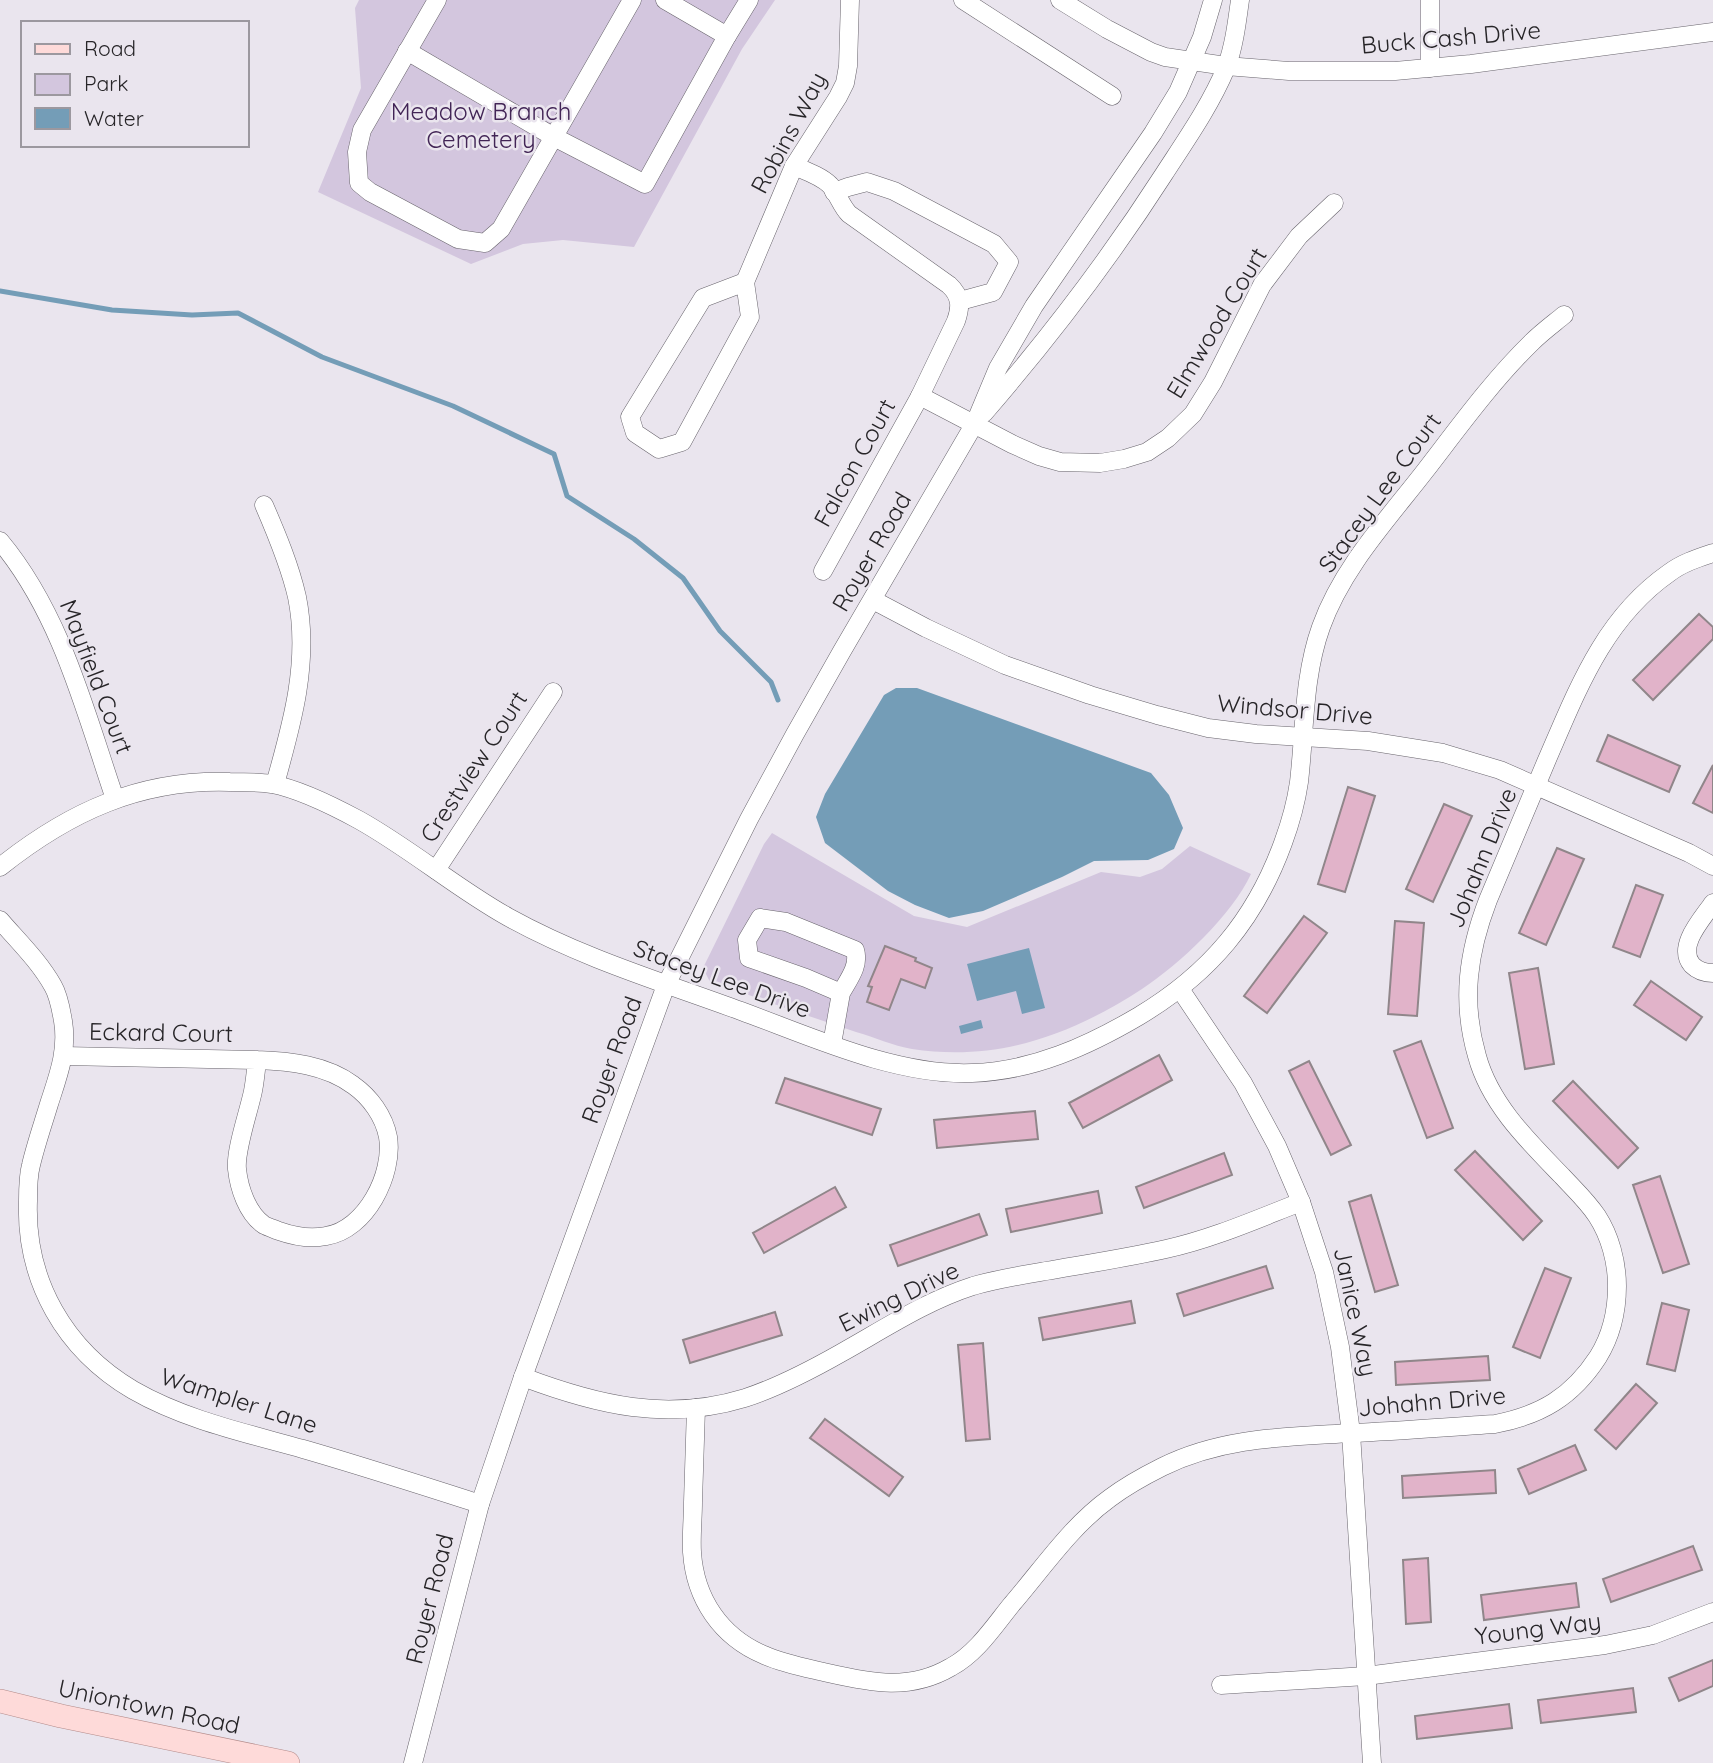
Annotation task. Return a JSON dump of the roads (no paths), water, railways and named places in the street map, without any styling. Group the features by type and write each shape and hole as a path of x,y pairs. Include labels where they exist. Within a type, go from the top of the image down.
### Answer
{"main road":[{"name":"Uniontown Road","path":"0,1701 288,1763"}],"street":[{"path":"437,0 362,130 357,152 359,183 370,192 458,239 485,243 501,229 632,0"},
{"path":"666,0 727,36"},
{"path":"407,51 554,137 645,184 749,0"},
{"name":"Robins Way","path":"745,282 794,166 845,83 850,0"},
{"path":"963,0 1112,96"},
{"name":"Buck Cash Drive","path":"1060,0 1107,29 1165,57 1289,71 1395,71 1430,68 1713,32"},
{"name":"Royer Road","path":"413,1763 480,1504 523,1377 666,985 749,819 842,650 975,423 998,368 1034,306 1153,133 1178,92 1202,37 1213,0"},
{"name":"Royer Road","path":"975,423 1015,377 1094,276 1153,192 1200,118 1226,66 1240,0"},
{"path":"1430,0 1430,68"},
{"path":"794,166 824,181 849,214 949,285 960,300 956,321 920,396"},
{"path":"834,192 867,182 894,191 994,244 1009,262 993,292 960,300"},
{"name":"Elmwood Court","path":"975,423 1030,452 1060,462 1100,463 1124,460 1147,452 1168,438 1193,414 1213,382 1262,285 1299,236 1334,204"},
{"path":"745,282 750,317 682,442 659,449 635,433 630,417 703,298 745,282"},
{"name":"Stacey Lee Court","path":"1303,736 1312,655 1333,599 1354,562 1485,394 1534,340 1564,315"},
{"name":"Falcon Court","path":"823,571 920,396 975,423"},
{"path":"264,505 284,554 297,598 300,625 300,679 292,727 275,784"},
{"name":"Mayfield Court","path":"0,541 46,609 116,799"},
{"name":"Johahn Drive","path":"696,1408 692,1553 697,1582 707,1608 720,1625 763,1655 790,1664 870,1682 897,1684 923,1680 952,1667 975,1649 1090,1515 1108,1499 1190,1454 1228,1444 1276,1437 1495,1424 1519,1419 1546,1408 1569,1392 1589,1372 1613,1324 1617,1276 1613,1251 1597,1216 1526,1139 1491,1091 1477,1057 1469,1020 1471,955 1477,929 1571,705 1592,662 1628,609 1671,572 1690,561 1713,553"},
{"name":"Windsor Drive","path":"873,600 1005,665 1157,715 1208,728 1255,734 1368,741 1443,753 1500,770 1680,848 1713,866"},
{"name":"Crestview Court","path":"436,870 553,692"},
{"name":"Stacey Lee Drive","path":"0,867 47,833 85,811 138,791 212,781 275,784 353,817 484,903 557,942 619,968 891,1063 968,1074 1000,1071 1038,1063 1099,1039 1180,989 1216,957 1244,923 1271,873 1287,831 1298,790 1303,736"},
{"path":"1713,903 1689,939 1686,951 1689,962 1696,969 1713,973"},
{"path":"832,1044 841,993 855,967 855,950 786,922 760,918 747,940 749,958 841,993"},
{"name":"Wampler Lane","path":"0,920 40,966 54,988 64,1025 64,1056 30,1168 27,1223 32,1255 42,1289 69,1334 101,1368 164,1407 364,1466 480,1504"},
{"name":"Janice Way","path":"1180,989 1243,1083 1277,1146 1315,1240 1332,1305 1351,1433 1372,1763"},
{"name":"Eckard Court","path":"64,1056 274,1060 309,1065 352,1083 380,1115 388,1137 388,1160 374,1200 356,1221 339,1232 305,1237 284,1233 264,1225 250,1209 241,1190 236,1166 253,1091 257,1060"},
{"name":"Ewing Drive","path":"523,1377 588,1399 658,1410 696,1408 746,1397 793,1378 915,1311 974,1286 1167,1249 1211,1236 1301,1202"},
{"name":"Young Way","path":"1221,1685 1366,1676 1630,1641 1683,1625 1713,1612"}],"water":[{"path":"896,688 917,688 1151,773 1169,795 1183,828 1174,849 1148,860 1094,861 983,911 949,918 888,891 825,843 816,817 825,794 884,695"},
{"path":"1029,948 1045,1008 1022,1014 1016,991 977,1001 967,964"},
{"path":"981,1020 983,1028 961,1034 959,1026"}],"waterway":[{"path":"0,291 112,310 192,315 238,313 322,357 453,406 554,454 567,496 634,539 683,578 720,631 771,682 778,700"}],"park label":[{"name":"Meadow Branch Cemetery","path":"481,126"}]}
